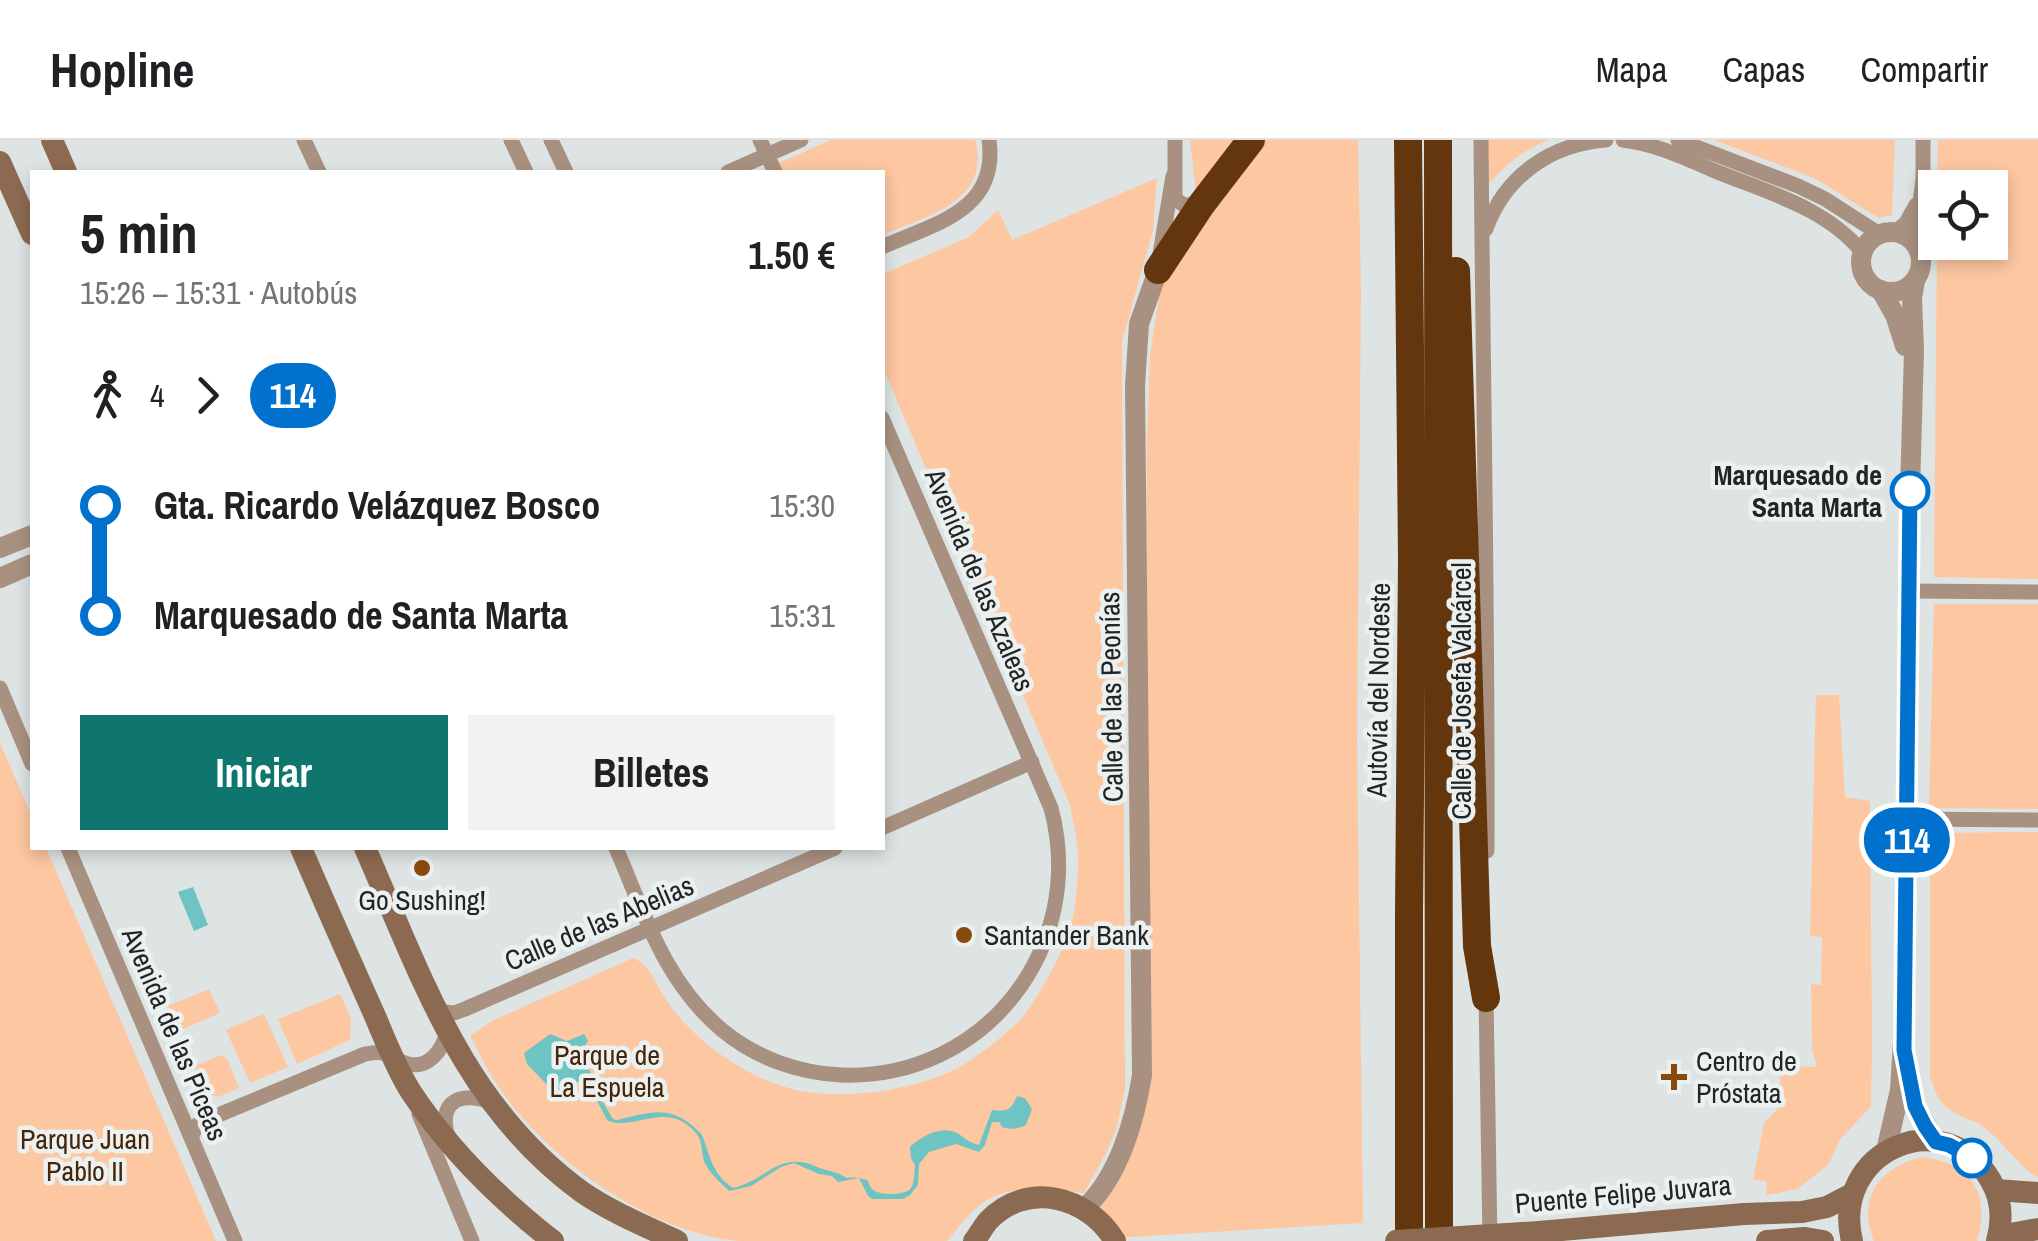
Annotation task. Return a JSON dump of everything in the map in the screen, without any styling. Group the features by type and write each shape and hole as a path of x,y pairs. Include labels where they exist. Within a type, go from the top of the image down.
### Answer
{"highway":[{"path":"1158,270 1250,140"},
{"name":"Autovía del Nordeste","path":"1408,140 1412,559 1409,1241"},
{"path":"1438,140 1439,1241"},
{"path":"1446,140 1452,168 1457,285 1477,946 1486,998"}],"main road":[{"path":"52,140 65,170"},
{"path":"0,162 30,230"},
{"path":"301,850 390,1054 411,1092 481,1180 553,1241"},
{"path":"366,850 442,1021 489,1101 542,1158 582,1192 677,1241"},
{"path":"1852,1241 1848,1211 1862,1174 1886,1151 1917,1141 1949,1145 1984,1169 1996,1190 2001,1220 1998,1238 2038,1229"},
{"path":"1996,1190 2038,1193"},
{"name":"Puente Felipe Juvara","path":"1396,1241 1802,1212 1827,1207 1852,1194"},
{"path":"974,1241 988,1221 1009,1206 1034,1198 1060,1199 1085,1208 1102,1222 1115,1241"},
{"path":"1768,1241 1823,1241"}],"street":[{"path":"304,140 318,170"},
{"path":"512,140 525,170"},
{"path":"551,140 565,170"},
{"path":"731,170 764,148 801,140"},
{"path":"885,246 974,202 989,170 989,140"},
{"name":"Calle de las Peonías","path":"1085,1208 1103,1186 1118,1156 1133,1120 1142,1075 1135,386 1139,324 1158,270 1173,176 1174,140"},
{"name":"Calle de Josefa Valcárcel","path":"1481,140 1488,628 1486,998 1490,1241"},
{"path":"1482,243 1504,194 1534,164 1577,144 1606,140"},
{"path":"1624,140 1670,152 1777,194 1832,225 1862,252"},
{"path":"1678,140 1798,186 1886,232 1908,236 1922,262 1920,274 1908,288 1881,290 1864,275 1860,265 1862,252 1868,240 1886,232 1906,223 1918,201"},
{"path":"1923,170 1924,140"},
{"path":"1173,176 1178,203 1201,205"},
{"path":"1915,244 1918,216"},
{"path":"1886,1151 1896,1114 1904,1050 1915,281"},
{"path":"1881,290 1903,336 1912,382"},
{"name":"Avenida de las Azaleas","path":"617,850 673,976 722,1030 762,1056 786,1066 852,1075 899,1071 936,1058 992,1020 1030,972 1048,932 1059,880 1057,832 1051,808 885,425"},
{"path":"0,548 30,536"},
{"path":"0,578 30,565"},
{"path":"1909,591 2038,592"},
{"path":"0,688 30,759"},
{"path":"885,827 1032,762"},
{"path":"1907,819 2038,820"},
{"name":"Avenida de las Píceas","path":"69,850 235,1241"},
{"name":"Calle de las Abelias","path":"442,1021 824,850"},
{"path":"192,1136 196,1126 204,1121 354,1058 374,1052 390,1054 405,1063 424,1063 439,1053 444,1043 442,1021"},
{"path":"1904,1050 1915,1106 1936,1142"},
{"path":"411,1092 472,1241"},
{"path":"452,1147 445,1128 446,1112 453,1102 465,1097 489,1101"}],"green space":[{"path":"831,140 975,140 978,161 974,178 951,204 885,234 885,170 763,170"},
{"path":"1190,140 1358,140 1361,292 1357,739 1363,1223 1113,1238 1099,1209 1142,1117 1150,355 1160,291 1196,194"},
{"path":"1487,140 1549,140 1514,159 1486,186"},
{"path":"1714,140 1895,140 1892,215 1879,218 1814,178"},
{"path":"1938,140 2038,140 2038,579 1934,577 1937,260 2008,260 2008,170 1937,170"},
{"name":"Parque de La Espuela","path":"1157,178 1153,230 1122,342 1125,1089 1116,1130 1084,1193 1030,1189 1003,1193 976,1209 947,1241 740,1241 671,1224 602,1187 542,1138 496,1083 470,1036 492,1021 633,958 649,970 688,1027 751,1073 806,1092 854,1094 904,1087 968,1062 1021,1019 1068,936 1078,865 1070,805 885,373 885,273 969,237 998,210 1012,240"},
{"path":"1934,604 2038,604 2038,809 1929,808"},
{"path":"1816,695 1839,695 1845,797 1870,801 1871,1106 1840,1140 1828,1165 1797,1189 1767,1195 1766,1181 1753,1180 1764,1123 1778,1109 1781,1066 1817,1067 1812,1049 1811,984 1821,985 1822,937 1810,936"},
{"name":"Parque Juan Pablo II","path":"0,743 30,812 30,850 47,850 216,1241 0,1241"},
{"path":"2038,832 2037,1177 1987,1130 1944,1105 1930,1078 1930,833"},
{"path":"209,989 220,1013 178,1031 168,1006"},
{"path":"340,994 351,1019 350,1040 297,1064 278,1019"},
{"path":"264,1014 288,1067 250,1083 226,1030"},
{"path":"222,1055 239,1088 218,1097 204,1093 194,1066"},
{"path":"1922,1157 1953,1166 1973,1183 1981,1208 1977,1241 1874,1241 1868,1211 1875,1187 1894,1168"}],"water":[{"path":"193,887 208,925 194,931 178,892"},
{"path":"550,1034 567,1041 584,1034 588,1041 581,1059 613,1119 658,1112 685,1120 701,1134 714,1167 733,1188 793,1162 858,1178 838,1182 832,1176 794,1163 751,1186 729,1191 708,1169 699,1138 684,1123 661,1117 627,1123 607,1120 587,1073 568,1089 553,1091 527,1064 524,1053"},
{"path":"1017,1096 1025,1098 1032,1109 1026,1125 1020,1127 1005,1128 992,1122 979,1152 956,1144 929,1152 919,1164 918,1185 903,1199 872,1199 859,1178 867,1180 880,1193 907,1191 913,1184 915,1165 910,1147 920,1139 938,1131 951,1131 979,1145 992,1110 1008,1109"}],"bus line":[{"name":"114","path":"1910,491 1904,1050 1915,1106 1925,1126 1936,1142 1972,1158"}],"place":[{"name":"Marquesado de Santa Marta","path":"1910,491"},
{"name":"Go Sushing!","path":"422,868"},
{"name":"Santander Bank","path":"964,935"},
{"name":"Centro de Próstata","path":"1674,1077"}]}
